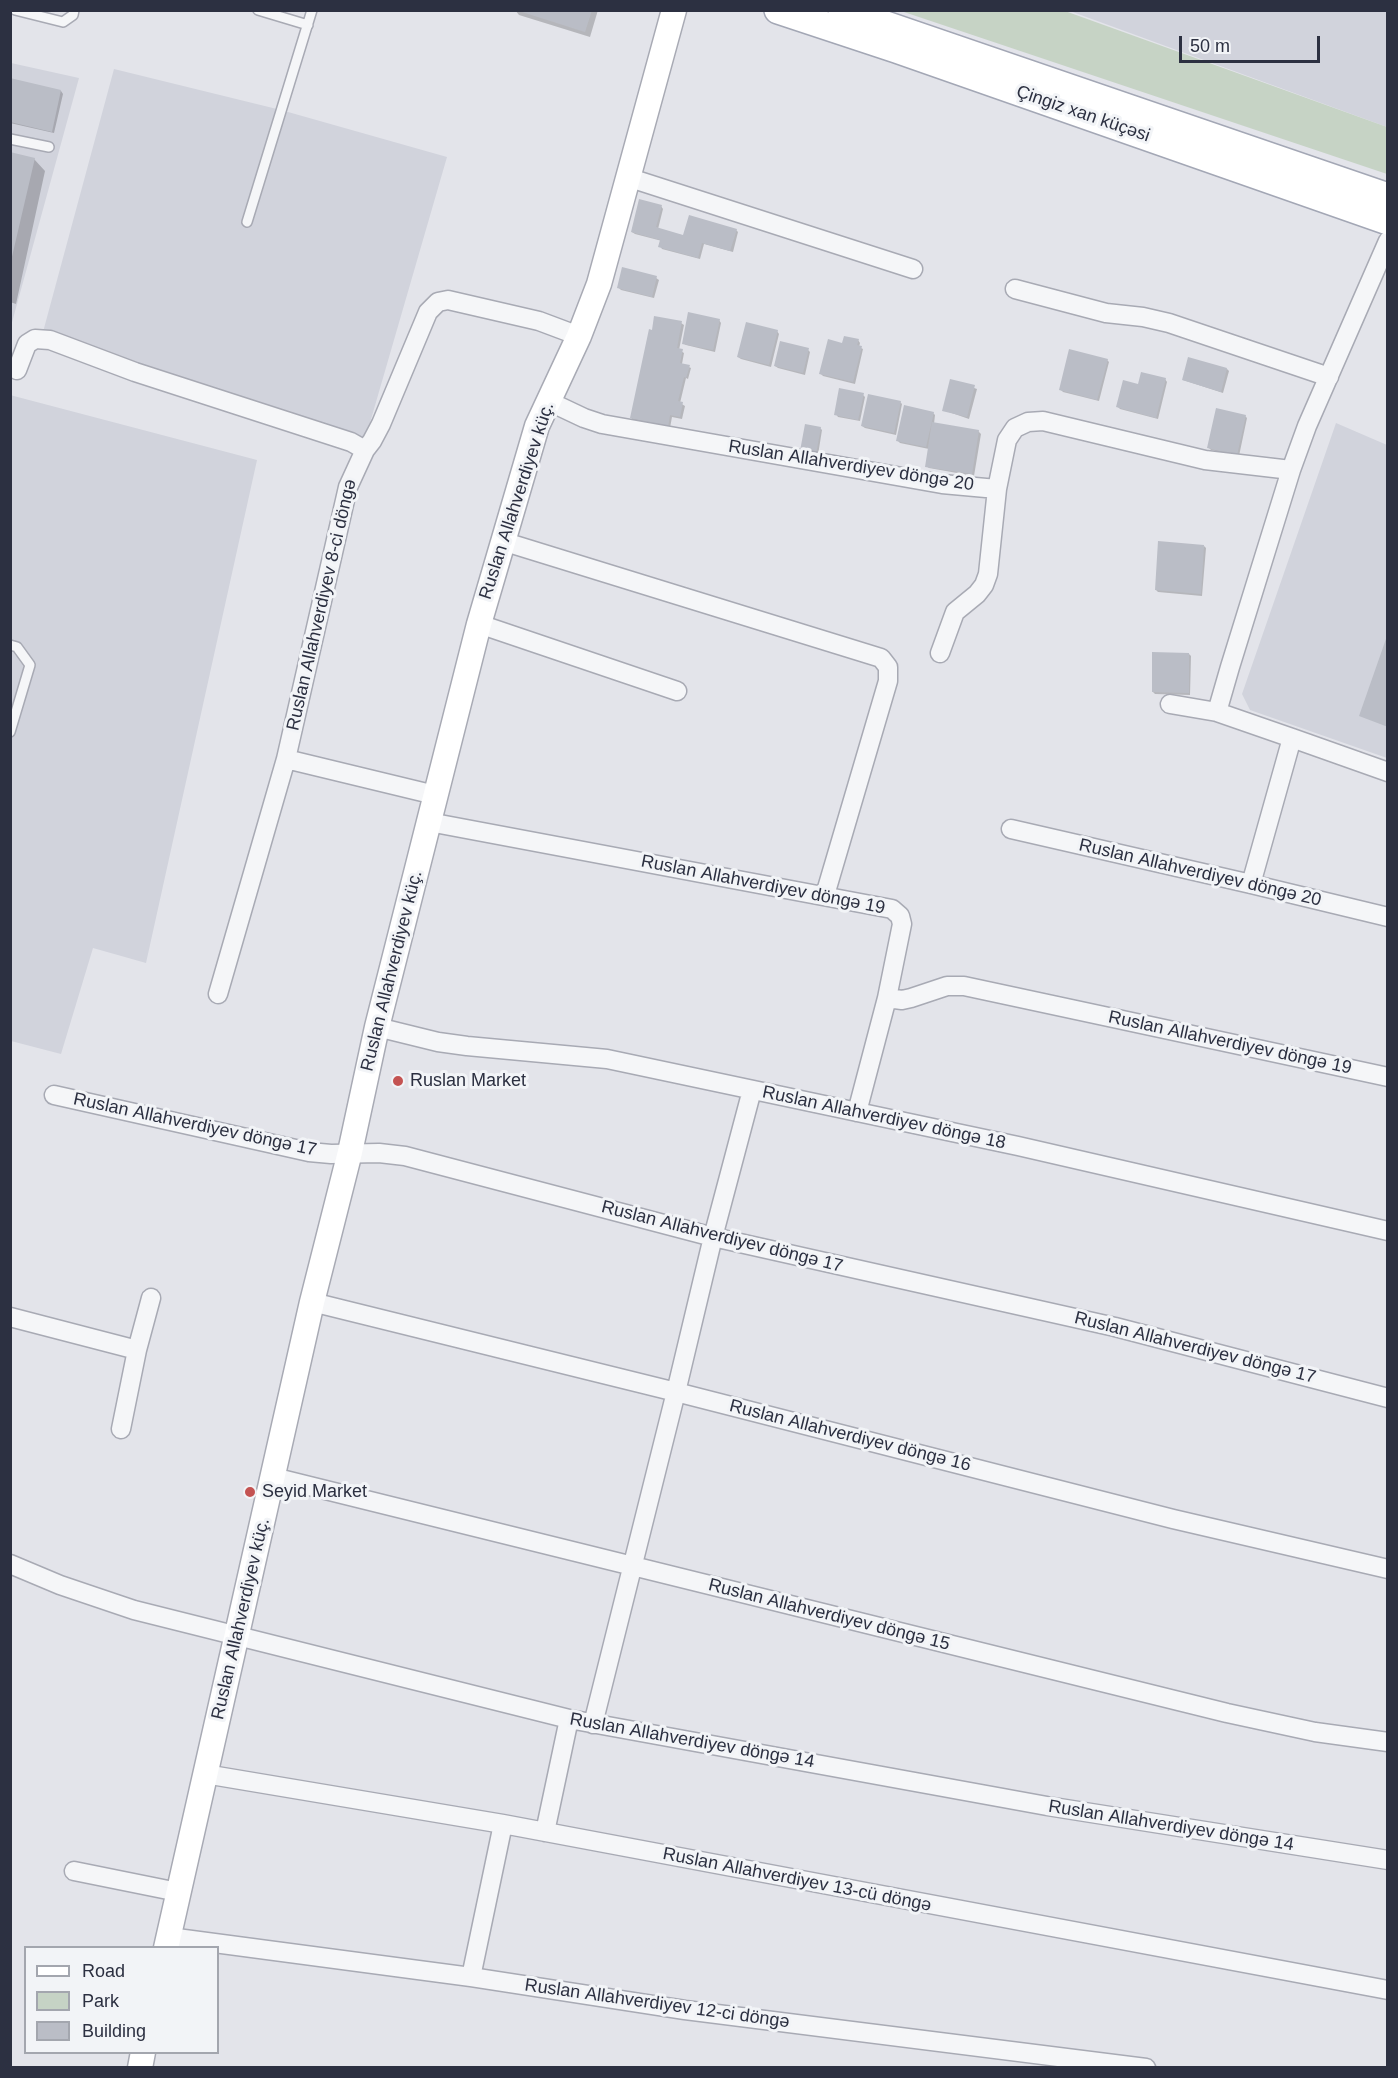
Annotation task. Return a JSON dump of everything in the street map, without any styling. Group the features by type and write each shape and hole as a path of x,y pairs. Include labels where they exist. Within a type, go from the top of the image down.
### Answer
{"main road":[{"name":"Çingiz xan küçəsi","path":"778,10 1388,221"},
{"name":"Çingiz xan küçəsi","path":"842,10 1388,197"}],"street":[{"name":"Ruslan Allahverdiyev küç.","path":"168,1942 312,1302 350,1152 377,1027 479,624 537,426 579,336 599,284 674,10"},
{"path":"627,177 913,269"},
{"path":"1217,712 1291,470 1329,377 1384,262 1388,241"},
{"path":"1015,289 1106,312 1169,323 1329,377"},
{"name":"Ruslan Allahverdiyev 8-ci döngə","path":"218,994 286,759 348,487 365,450 381,424 428,312 438,302 448,300 539,321 579,336"},
{"path":"17,370 27,344 35,339 50,340 135,372 351,442 365,450"},
{"name":"Ruslan Allahverdiyev döngə 20","path":"548,401 602,424 942,484 997,489 1007,440 1015,428 1028,422 1043,421 1205,460 1291,470"},
{"path":"940,653 955,612 977,594 988,574 997,489"},
{"path":"502,541 881,658 888,667 888,681 825,896"},
{"path":"479,624 677,691"},
{"path":"1170,704 1217,712 1388,772"},
{"path":"1251,884 1292,738"},
{"path":"286,759 435,795"},
{"name":"Ruslan Allahverdiyev döngə 19","path":"429,822 892,909 900,916 902,924 888,998 911,998 947,986 964,986 1388,1077"},
{"name":"Ruslan Allahverdiyev döngə 20","path":"1011,829 1388,917"},
{"path":"857,1112 888,998"},
{"name":"Ruslan Allahverdiyev döngə 18","path":"377,1027 438,1042 607,1059 1018,1146 1388,1231"},
{"path":"593,1724 713,1237 752,1090"},
{"name":"Ruslan Allahverdiyev döngə 17","path":"54,1095 309,1152 380,1153 405,1156 713,1237 1115,1327 1388,1398"},
{"path":"121,1429 137,1350 151,1298"},
{"name":"Ruslan Allahverdiyev döngə 16","path":"312,1302 1173,1519 1388,1569"},
{"path":"10,1317 137,1350"},
{"name":"Ruslan Allahverdiyev döngə 15","path":"273,1477 1227,1713 1315,1732 1388,1742"},
{"name":"Ruslan Allahverdiyev döngə 14","path":"10,1564 60,1585 134,1610 569,1719 1047,1806 1388,1860"},
{"path":"545,1833 569,1719"},
{"name":"Ruslan Allahverdiyev 13-cü döngə","path":"205,1774 503,1824 1388,1990"},
{"path":"471,1977 503,1824"},
{"path":"74,1871 178,1892"},
{"name":"Ruslan Allahverdiyev 12-ci döngə","path":"168,1942 203,1946"},
{"name":"Ruslan Allahverdiyev 12-ci döngə","path":"219,1948 471,1977 685,2010 1146,2067"}],"lane":[{"path":"15,10 63,22 74,15 74,10"},
{"path":"258,10 308,25"},
{"path":"248,222 312,10"},
{"path":"10,139 49,147"},
{"path":"10,645 17,647 30,665 10,732"}],"shaded area":[{"path":"1070,11 1387,11 1387,127"},
{"path":"11,63 79,78 11,326"},
{"path":"114,69 281,110 447,157 365,440 43,332"},
{"path":"10,395 257,460 146,963 93,948 61,1054 11,1041"},
{"path":"1336,423 1387,445 1387,758 1250,710 1242,694"}],"green space":[{"path":"901,11 1065,11 1387,127 1387,174"}],"building":[{"path":"516,10 592,10 585,32"},
{"path":"10,78 61,90 52,132 10,122"},
{"path":"10,152 35,158 11,261 10,261"},
{"path":"639,199 662,205 656,227 683,235 689,215 737,229 730,251 702,243 698,258 658,247 660,240 631,232"},
{"path":"622,267 657,276 652,297 617,288"},
{"path":"688,312 720,319 713,350 682,344"},
{"path":"654,316 682,321 677,348 683,349 680,363 690,365 686,378 684,377 678,401 683,402 680,417 670,415 668,427 630,418 649,329 652,330"},
{"path":"746,322 778,330 769,365 737,357"},
{"path":"844,336 859,339 857,345 862,346 853,382 819,374 828,339 842,343"},
{"path":"780,341 809,348 803,373 774,366"},
{"path":"1069,349 1108,359 1097,400 1059,390"},
{"path":"1188,357 1227,368 1221,392 1182,380"},
{"path":"1141,372 1166,378 1156,418 1116,407 1123,380 1138,384"},
{"path":"950,379 975,385 967,417 942,411"},
{"path":"839,388 864,393 858,420 834,415"},
{"path":"868,394 901,401 894,433 861,426"},
{"path":"904,405 934,412 926,447 896,441"},
{"path":"1216,408 1246,415 1237,455 1207,448"},
{"path":"932,422 979,430 972,474 925,467"},
{"path":"805,424 821,427 816,454 800,451"},
{"path":"1158,541 1204,545 1201,594 1155,590"},
{"path":"1388,636 1388,727 1359,716"},
{"path":"1152,652 1189,653 1189,693 1152,692"}],"place":[{"name":"Ruslan Market","path":"398,1081"},
{"name":"Seyid Market","path":"250,1492"}]}
